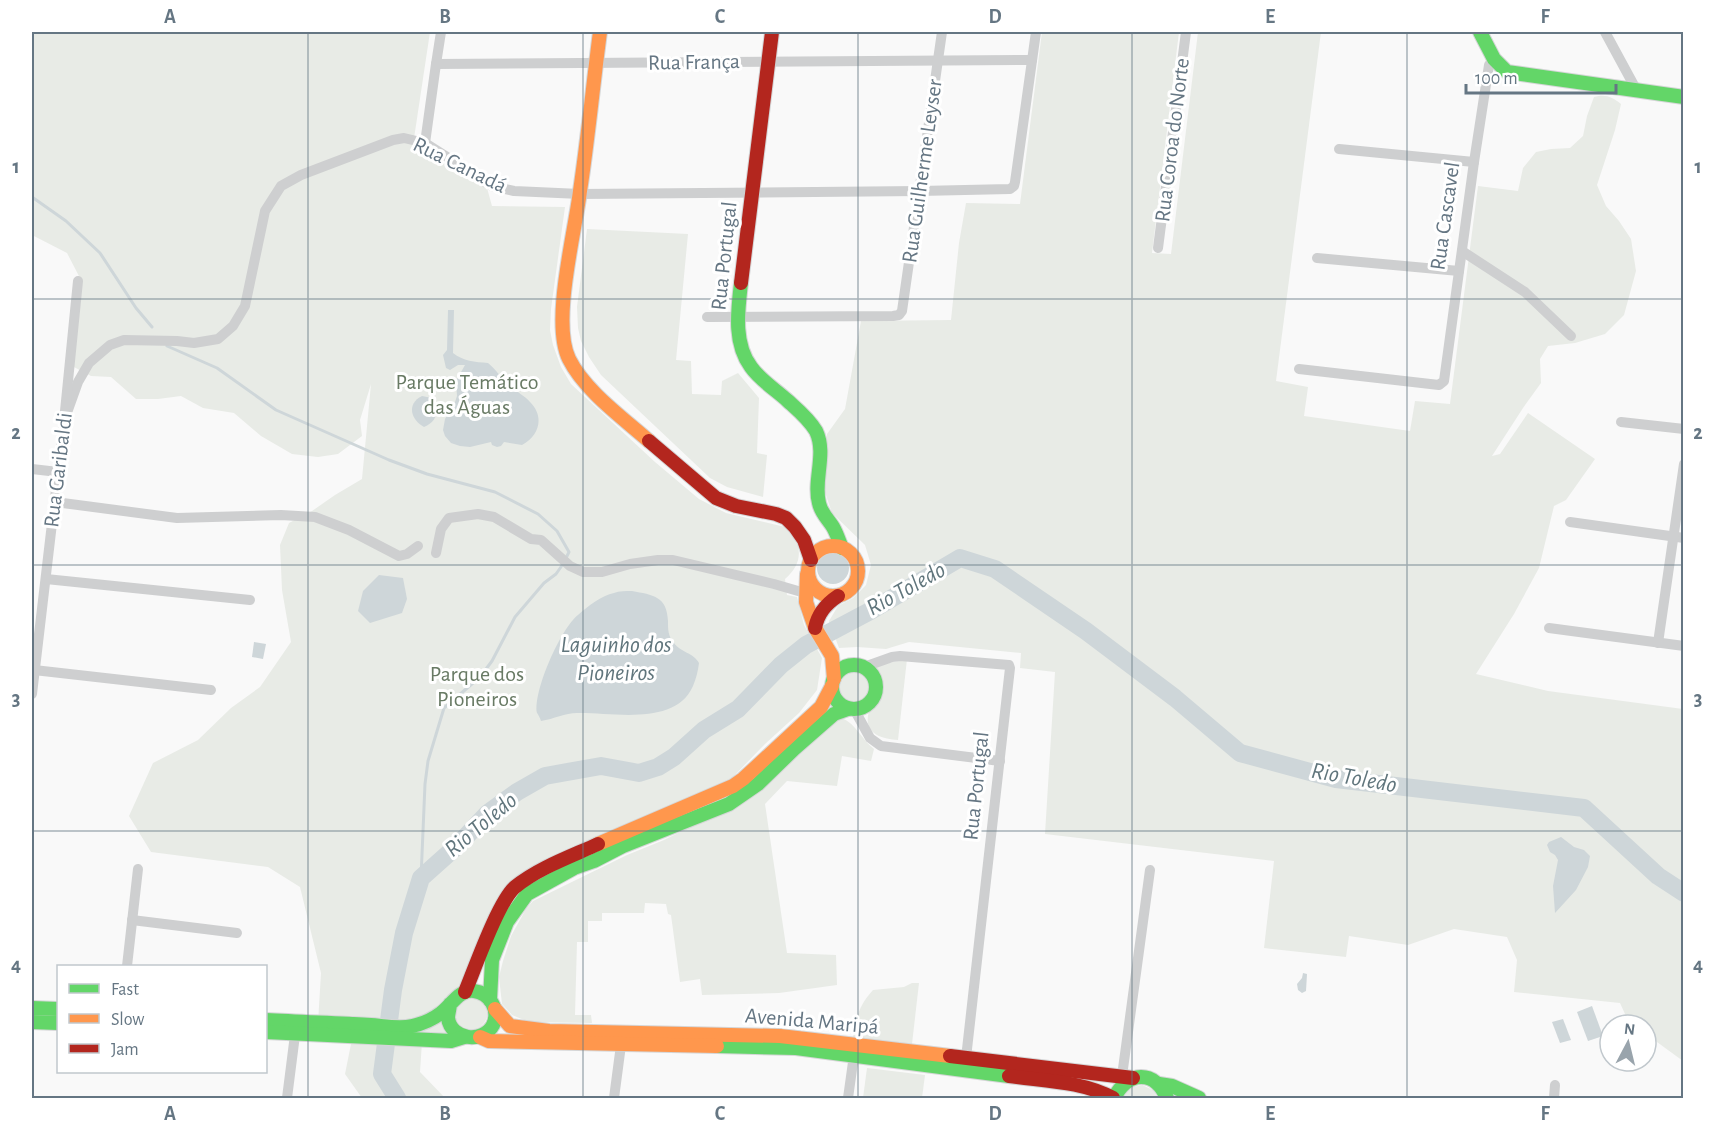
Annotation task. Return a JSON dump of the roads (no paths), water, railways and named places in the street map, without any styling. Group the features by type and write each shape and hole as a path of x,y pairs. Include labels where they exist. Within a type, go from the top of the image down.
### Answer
{"street":[{"path":"425,143 441,32"},
{"path":"600,32 563,311 564,337 568,357 603,400 717,499 735,506 774,513 790,520 800,531 805,542 806,602 816,629 828,650 833,694 836,700 851,709 870,738 881,746 1000,761"},
{"name":"Rua Portugal","path":"772,32 737,316 739,338 752,368 799,410 818,435 820,464 817,491 821,509 842,548"},
{"name":"Rua Guilherme Leyser","path":"737,316 893,316 899,315 902,311 942,32"},
{"path":"1032,60 1036,32"},
{"name":"Rua Coroa do Norte","path":"1158,248 1186,32"},
{"path":"1480,32 1494,59 1507,72 1683,97"},
{"path":"1605,32 1637,91"},
{"name":"Rua Cascavel","path":"1299,369 1439,385 1444,381 1489,65 1494,59"},
{"name":"Rua França","path":"436,64 1032,60"},
{"name":"Rua Canadá","path":"64,421 78,382 88,363 110,345 124,340 140,339 194,343 218,339 233,326 245,306 266,211 282,186 301,175 393,140 404,138 418,140 492,186 514,191 580,194 1010,189 1015,182 1032,60"},
{"path":"1339,149 1474,162"},
{"path":"1462,251 1525,292 1571,336"},
{"path":"1317,258 1459,271"},
{"name":"Rua Garibaldi","path":"32,694 34,652 46,579 78,281"},
{"path":"707,317 737,316"},
{"path":"1621,422 1683,429"},
{"path":"1658,643 1678,537 1683,464"},
{"path":"32,469 58,472"},
{"path":"55,502 177,518 281,515 315,517 349,530 399,556 407,554 418,546"},
{"path":"436,553 441,529 449,518 478,514 494,517 531,539 542,540 576,570 593,573 630,564 673,560 774,584 807,576 821,549 835,546 849,552 855,558 858,573 852,588 828,603 820,611 816,629"},
{"path":"1570,522 1678,537"},
{"path":"807,576 817,591 838,596"},
{"path":"46,579 250,600"},
{"path":"1549,628 1683,646"},
{"path":"450,1004 448,1020 456,1033 472,1038 480,1037 488,1032 495,1018 492,960 507,922 527,894 574,868 594,861 623,846 729,804 758,784 834,714 843,710 863,708 869,704 876,691 874,677 870,672 828,650"},
{"name":"Rua Portugal","path":"857,667 900,656 1009,665 1010,668 966,1058"},
{"path":"465,992 501,907 514,888 535,874 600,843 733,786 820,708 843,668 857,667"},
{"path":"34,670 211,690"},
{"path":"127,965 138,869"},
{"path":"1113,1098 1127,1077 1150,870"},
{"path":"132,920 237,933"},
{"path":"409,1033 445,1010 455,997 465,992 481,993 493,1005"},
{"name":"Avenida Maripá","path":"493,1005 510,1026 549,1031 780,1036 1142,1077 1160,1084"},
{"path":"32,1008 57,1009"},
{"path":"267,1020 296,1028"},
{"path":"32,1022 57,1023"},
{"path":"267,1032 296,1028 409,1033 451,1041 464,1037"},
{"path":"287,1098 296,1028"},
{"name":"Avenida Maripá","path":"480,1037 489,1041 796,1048 1077,1085 1099,1090 1113,1098"},
{"path":"614,1098 621,1045"},
{"path":"848,1098 854,1055"},
{"path":"1160,1084 1167,1098"},
{"path":"1160,1084 1172,1086 1199,1098"},
{"path":"1554,1098 1555,1085"}],"water":[{"path":"448,310 454,310 453,353 474,362 488,363 535,408 539,420 538,426 533,437 522,445 504,442 497,447 491,442 470,447 460,446 451,443 445,436 443,430 445,419 455,402 456,381 465,365 458,365 450,370 446,368 443,355 447,350"},
{"path":"422,396 432,398 438,409 434,420 424,427 416,420 412,412 414,403"},
{"path":"833,552 845,556 849,568 845,580 833,584 821,580 817,568 821,556"},
{"path":"379,575 403,578 407,599 402,613 370,623 358,611 363,591"},
{"name":"Laguinho dos Pioneiros","path":"632,591 658,598 662,602 667,613 672,640 699,663 693,686 684,699 672,707 657,712 624,715 573,713 541,721 537,713 539,690 557,646 571,622 586,608 605,596"},
{"path":"254,642 266,644 263,659 252,657"},
{"path":"1561,837 1590,856 1588,867 1576,890 1555,913 1553,886 1558,860 1547,845"},
{"path":"1303,973 1307,974 1306,991 1302,993 1298,990 1297,984"},
{"path":"1592,1006 1598,1022 1598,1038 1588,1041 1577,1012"},
{"path":"1563,1019 1571,1040 1560,1043 1552,1022"}],"waterway":[{"path":"32,197 66,221 100,253 136,308 152,327"},
{"path":"167,346 217,368 276,410 389,460 427,474 495,492 538,514 557,531 569,552 566,558"},
{"name":"Rio Toledo","path":"397,1098 382,1074 393,990 404,933 421,878 458,845 488,813 517,792 545,776 601,766 639,773 658,767 674,757 704,730 738,709 781,665 806,645 872,610 960,558 995,569 1086,631 1175,698 1240,753 1336,779 1584,808 1658,876 1684,893"},
{"path":"421,878 428,761 444,708 480,677 492,661 515,617 563,564"}],"park label":[{"name":"Parque Temático das Águas","path":"467,394"},
{"name":"Parque dos Pioneiros","path":"477,686"}]}
